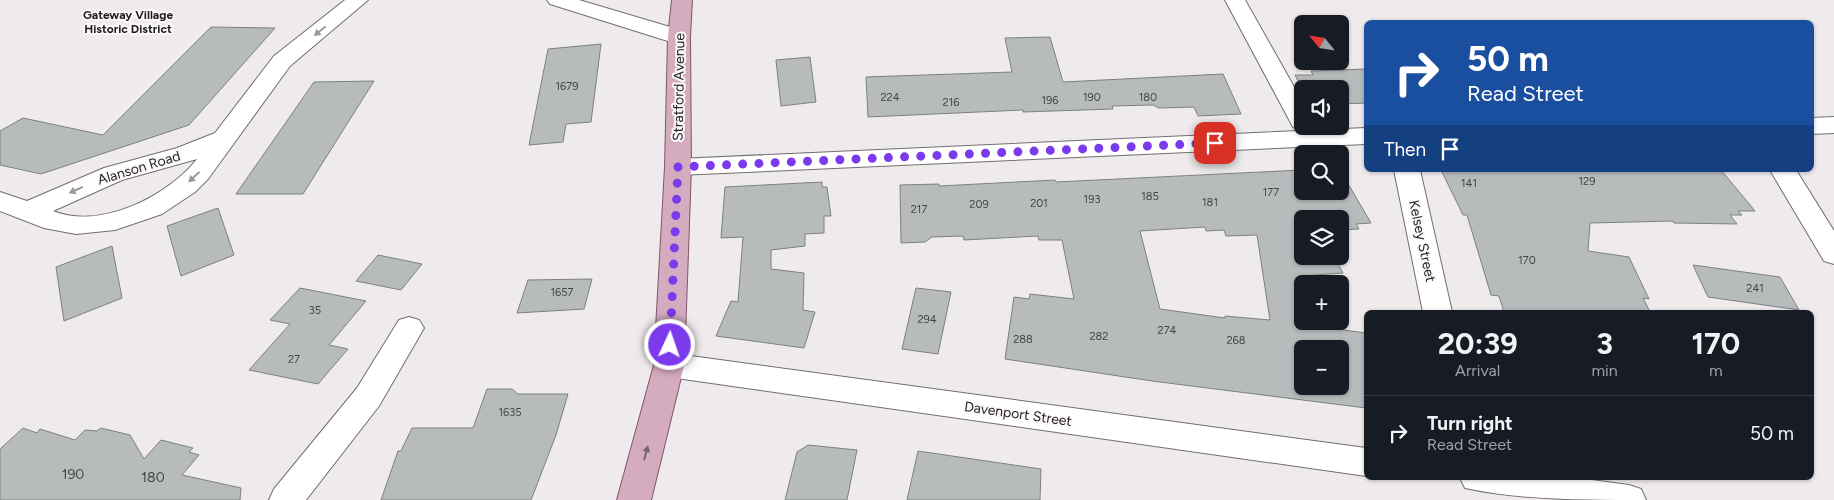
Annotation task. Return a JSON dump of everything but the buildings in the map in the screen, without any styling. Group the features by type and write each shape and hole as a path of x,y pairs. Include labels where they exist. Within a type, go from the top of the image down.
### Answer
{"main road":[{"name":"Stratford Avenue","path":"634,500 669,365 678,167 679,37 682,0"}],"street":[{"name":"Alanson Road","path":"0,201 56,222 80,224 115,221 143,212 176,193 198,174 282,61 358,0"},
{"path":"557,0 679,37"},
{"path":"1235,0 1294,107"},
{"path":"1814,126 1834,125"},
{"path":"678,167 1294,130"},
{"path":"1349,134 1364,136"},
{"name":"Alanson Road","path":"28,211 113,174 186,154 224,139"},
{"name":"Kelsey Street","path":"1407,172 1438,310"},
{"path":"1783,172 1834,254"},
{"path":"286,500 368,397 409,328"},
{"name":"Davenport Street","path":"669,365 1364,462"},
{"path":"1476,480 1481,500"},
{"path":"1490,480 1629,500"}],"district":[{"name":"Gateway Village Historic District","path":"128,22"}],"route":[{"path":"670,345 678,167 1215,143"}]}
